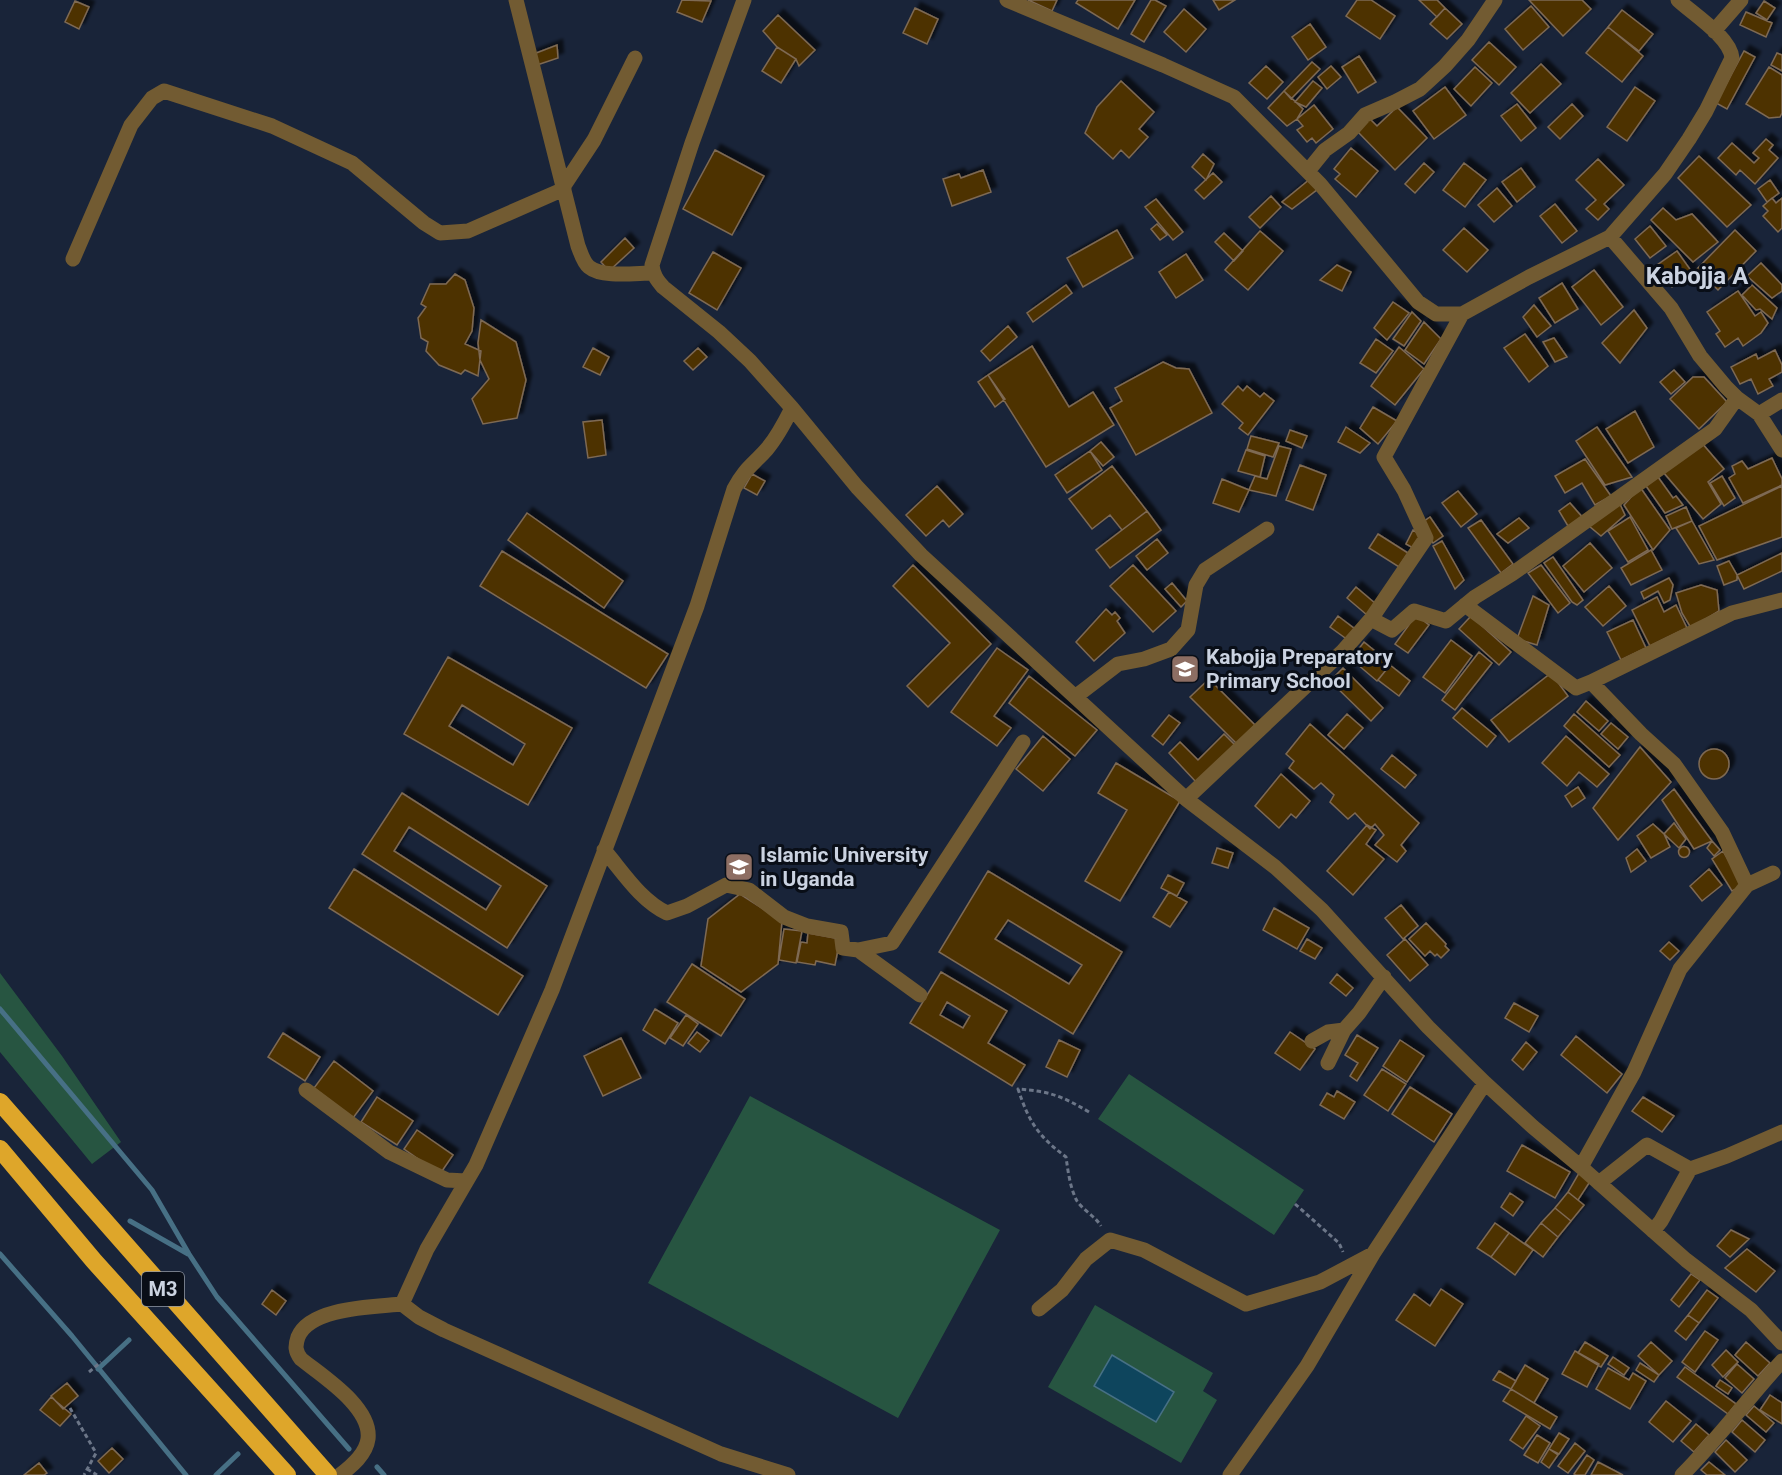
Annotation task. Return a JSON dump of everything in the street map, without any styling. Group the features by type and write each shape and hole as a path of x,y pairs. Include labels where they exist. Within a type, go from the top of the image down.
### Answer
{"highway":[{"name":"M3","path":"0,1102 332,1475"},
{"name":"M3","path":"0,1149 94,1261 287,1475"}],"street":[{"path":"516,0 578,246 584,260 591,269 614,274 653,273"},
{"path":"744,0 674,196 652,265 653,273 663,287 719,332 750,361 857,487 921,555 1186,799 1275,867 1322,910 1428,1027 1485,1083 1686,1260 1751,1310 1782,1343"},
{"path":"1007,0 1234,97 1308,171 1418,302 1436,314 1462,314 1529,277 1610,237 1665,174 1706,111 1731,63 1731,52 1714,31 1678,0"},
{"path":"1308,171 1325,150 1349,133 1365,115 1420,89 1468,40 1495,0"},
{"path":"1714,31 1740,0"},
{"path":"73,259 131,125 152,98 164,91 272,126 352,163 424,223 440,233 468,231 563,188 594,140 635,58"},
{"path":"1610,237 1671,308 1700,356 1737,398 1759,414 1782,450"},
{"path":"1186,799 1343,651 1371,619 1426,538 1404,490 1384,457 1462,314"},
{"path":"1371,619 1392,630 1414,611 1446,621 1465,605 1715,429 1737,398"},
{"path":"1759,414 1782,400"},
{"path":"402,1304 414,1274 476,1165 552,990 697,606 734,489 743,473 778,435 792,408"},
{"path":"1075,697 1118,664 1144,659 1171,649 1188,630 1197,585 1205,570 1268,529"},
{"path":"1465,605 1576,688 1655,653 1732,613 1782,600"},
{"path":"1591,682 1641,734 1674,764 1722,832 1747,885"},
{"path":"883,967 892,943 1023,742"},
{"path":"604,850 636,889 656,908 667,913 687,906 726,885 749,890 784,917 807,926 841,932 843,948 858,950 892,943"},
{"path":"1581,1167 1635,1072 1680,969 1747,885 1779,874"},
{"path":"858,950 920,995"},
{"path":"1328,1063 1344,1030 1359,1014 1384,977"},
{"path":"1312,1041 1328,1032 1344,1030"},
{"path":"1230,1475 1307,1366 1374,1254 1485,1083"},
{"path":"306,1090 389,1152 447,1180 466,1181"},
{"path":"1653,1231 1690,1169 1782,1132"},
{"path":"1599,1183 1647,1145 1690,1169"},
{"path":"1039,1309 1062,1290 1086,1259 1110,1240 1144,1250 1246,1304 1320,1282 1374,1254"},
{"path":"332,1475 360,1456 368,1438 365,1420 355,1404 301,1359 296,1352 295,1344 300,1331 310,1322 341,1310 402,1304 419,1317 444,1330 677,1435 721,1454 788,1475"},
{"path":"1682,1475 1706,1451 1727,1423 1782,1361"}],"path":[{"path":"1089,1112 1068,1099 1044,1091 1018,1089 1026,1113 1044,1140 1066,1157 1069,1178 1077,1202 1096,1218 1110,1240"},
{"path":"1295,1204 1339,1243 1349,1267"},
{"path":"89,1372 101,1362"},
{"path":"70,1408 96,1453 84,1475"},
{"path":"87,1469 97,1475"}],"green space":[{"path":"0,973 62,1056 121,1142 92,1164 0,1052"},
{"path":"1129,1074 1304,1190 1274,1235 1098,1119"},
{"path":"750,1096 1000,1230 898,1418 648,1283"},
{"path":"1095,1305 1213,1373 1203,1391 1217,1400 1181,1463 1048,1387"}],"water":[{"path":"1112,1355 1174,1392 1156,1422 1094,1386"}],"building":[{"path":"682,0 711,1 702,22 677,12"},
{"path":"1028,0 1057,0 1052,11"},
{"path":"1078,0 1135,0 1118,29 1076,3"},
{"path":"1151,0 1166,6 1144,42 1131,34"},
{"path":"1213,0 1235,0 1219,10"},
{"path":"1357,0 1371,0 1395,16 1380,39 1346,16"},
{"path":"1419,0 1437,0 1445,8 1437,17"},
{"path":"1529,0 1582,0 1591,9 1563,36"},
{"path":"75,1 89,7 79,29 65,22"},
{"path":"1764,1 1775,8 1767,20 1756,13"},
{"path":"1531,6 1549,27 1523,50 1505,29"},
{"path":"915,8 938,19 927,44 903,33"},
{"path":"1445,8 1462,24 1447,39 1430,24"},
{"path":"1184,9 1206,29 1186,52 1164,32"},
{"path":"1622,10 1653,34 1639,51 1608,27"},
{"path":"1746,12 1772,23 1766,37 1740,25"},
{"path":"778,15 815,50 799,66 796,59 777,47 763,31"},
{"path":"1310,24 1326,47 1308,60 1292,37"},
{"path":"1608,27 1643,56 1622,82 1586,53"},
{"path":"1489,42 1516,67 1499,85 1472,60"},
{"path":"557,45 558,58 534,66 531,55"},
{"path":"777,47 796,59 781,83 762,71"},
{"path":"1744,51 1755,57 1727,109 1716,103"},
{"path":"1777,53 1782,55 1782,71 1771,65"},
{"path":"1359,56 1376,82 1358,93 1342,67"},
{"path":"1312,62 1320,69 1291,99 1284,91"},
{"path":"1541,64 1561,84 1530,113 1511,93"},
{"path":"1266,66 1283,82 1267,99 1249,83"},
{"path":"1331,66 1341,77 1327,89 1318,77"},
{"path":"1475,67 1492,83 1471,106 1454,89"},
{"path":"1769,67 1782,75 1782,113 1780,117 1769,118 1746,104"},
{"path":"1121,81 1154,112 1139,129 1148,137 1129,158 1121,150 1113,159 1085,133 1097,107"},
{"path":"1313,81 1322,88 1306,107 1295,102"},
{"path":"1445,87 1466,115 1434,139 1413,111"},
{"path":"1635,87 1655,101 1627,141 1607,127"},
{"path":"1284,91 1303,109 1297,119 1287,126 1268,108"},
{"path":"1517,104 1536,128 1521,141 1501,116"},
{"path":"1572,104 1583,116 1560,139 1548,127"},
{"path":"1314,105 1333,129 1316,143 1312,138 1307,142 1297,130 1303,126 1297,119"},
{"path":"1397,107 1427,138 1395,170 1356,130 1368,117 1377,126"},
{"path":"1766,139 1773,145 1769,150 1778,158 1755,184 1740,170 1736,175 1718,158 1732,143 1754,163 1759,158 1753,153"},
{"path":"1351,148 1378,171 1356,197 1335,179 1340,174 1334,169"},
{"path":"715,150 764,176 732,235 683,209"},
{"path":"1203,154 1214,164 1206,180 1192,167"},
{"path":"1699,156 1751,205 1727,227 1678,178"},
{"path":"1598,159 1624,185 1604,204 1609,209 1598,220 1586,209 1596,200 1576,180"},
{"path":"1424,163 1434,172 1415,193 1405,184"},
{"path":"1464,163 1486,180 1465,207 1443,190"},
{"path":"1521,168 1535,187 1517,202 1502,182"},
{"path":"983,170 991,192 952,206 943,179 959,174 961,178"},
{"path":"1213,173 1222,182 1204,199 1195,190"},
{"path":"1310,179 1318,189 1292,209 1282,202"},
{"path":"1770,180 1779,193 1767,202 1758,189"},
{"path":"1497,188 1512,206 1494,222 1478,205"},
{"path":"1271,196 1281,207 1260,228 1249,217"},
{"path":"1772,198 1776,203 1782,198 1782,228 1778,232 1763,216 1768,211 1763,206"},
{"path":"1156,199 1183,232 1173,240 1145,207"},
{"path":"1555,204 1577,231 1562,243 1540,216"},
{"path":"1663,208 1676,220 1692,214 1718,242 1693,262 1651,220"},
{"path":"1157,224 1167,235 1160,240 1151,229"},
{"path":"1650,226 1666,246 1650,258 1635,239"},
{"path":"1464,228 1488,250 1467,272 1443,250"},
{"path":"1117,230 1133,258 1083,287 1067,258"},
{"path":"1735,230 1756,251 1718,290 1697,269"},
{"path":"1260,231 1283,251 1248,290 1225,270"},
{"path":"1224,233 1243,251 1234,261 1215,242"},
{"path":"625,238 634,248 609,271 601,262"},
{"path":"1677,251 1692,272 1672,287 1657,265"},
{"path":"713,252 741,268 717,310 689,293"},
{"path":"1186,254 1203,280 1176,298 1159,272"},
{"path":"1761,263 1782,285 1782,291 1772,298 1747,276"},
{"path":"1337,265 1351,272 1342,291 1320,280"},
{"path":"1594,270 1623,307 1601,325 1572,287"},
{"path":"455,274 465,280 474,308 472,331 465,344 481,351 478,376 465,370 461,374 439,365 426,351 428,342 421,338 418,318 426,307 421,304 430,284 446,284"},
{"path":"1562,283 1578,309 1555,323 1539,298"},
{"path":"1066,285 1072,293 1033,322 1027,313"},
{"path":"1752,285 1777,308 1772,319 1760,309 1756,310 1742,295"},
{"path":"1738,291 1755,316 1761,312 1768,323 1761,333 1743,346 1738,338 1725,347 1716,334 1720,331 1707,312"},
{"path":"1393,302 1409,313 1387,340 1374,328"},
{"path":"1534,305 1551,326 1537,337 1523,317"},
{"path":"1634,310 1647,328 1620,363 1602,343"},
{"path":"1412,312 1421,321 1404,346 1393,339"},
{"path":"481,320 516,342 526,380 517,418 483,424 472,399 489,379 480,360 478,343"},
{"path":"1424,322 1441,339 1424,364 1405,350"},
{"path":"1008,326 1017,337 990,361 981,351"},
{"path":"1525,334 1548,366 1529,382 1504,348"},
{"path":"1554,338 1567,357 1555,362 1543,342"},
{"path":"1376,339 1393,351 1376,373 1360,363"},
{"path":"1032,346 1069,407 1093,392 1114,425 1046,467 988,375"},
{"path":"1399,347 1424,369 1395,405 1371,386"},
{"path":"593,348 609,357 600,375 583,367"},
{"path":"698,348 707,357 693,370 684,361"},
{"path":"1775,350 1782,365 1782,372 1769,379 1773,386 1758,394 1751,379 1740,384 1731,367 1756,354 1758,359"},
{"path":"1163,362 1176,368 1189,369 1212,413 1136,455 1110,408 1122,401 1115,388"},
{"path":"1674,370 1685,382 1671,394 1660,382"},
{"path":"988,375 1005,399 995,407 978,382"},
{"path":"1693,377 1704,377 1727,402 1699,429 1670,399"},
{"path":"1238,386 1243,391 1247,386 1260,397 1264,393 1274,401 1248,435 1239,428 1243,423 1222,404"},
{"path":"1373,407 1397,421 1378,444 1360,428"},
{"path":"1635,411 1654,447 1628,463 1606,429"},
{"path":"602,420 606,455 588,458 583,422"},
{"path":"1346,427 1370,443 1360,453 1338,442"},
{"path":"1597,427 1632,477 1605,485 1576,441"},
{"path":"1290,430 1307,436 1302,448 1286,441"},
{"path":"1251,436 1279,443 1273,457 1247,449"},
{"path":"1101,442 1114,457 1103,466 1090,451"},
{"path":"1701,442 1724,469 1708,482 1721,504 1703,519 1664,473"},
{"path":"1279,446 1291,449 1276,496 1249,490 1255,476 1267,479"},
{"path":"1246,450 1265,456 1260,477 1238,471"},
{"path":"1090,451 1102,470 1067,493 1055,475"},
{"path":"1772,458 1782,479 1782,485 1743,503 1729,478 1735,474 1732,466 1742,461 1748,469"},
{"path":"1585,459 1611,496 1595,505 1582,483 1565,493 1555,476"},
{"path":"1300,465 1326,475 1313,510 1286,500"},
{"path":"1112,466 1147,511 1122,530 1110,515 1092,529 1069,499"},
{"path":"752,474 765,481 757,495 744,488"},
{"path":"1722,476 1735,498 1724,506 1710,483"},
{"path":"1658,477 1673,498 1676,496 1683,505 1665,513 1646,486"},
{"path":"1222,479 1249,490 1239,512 1213,503"},
{"path":"937,486 963,514 949,527 943,520 926,536 906,515"},
{"path":"1782,486 1782,537 1717,560 1699,526"},
{"path":"1640,487 1670,530 1653,550 1624,505"},
{"path":"1458,491 1477,514 1461,527 1442,503"},
{"path":"1619,502 1625,515 1601,536 1589,526"},
{"path":"1570,503 1584,519 1568,526 1559,511"},
{"path":"1686,507 1692,521 1672,529 1666,516"},
{"path":"1147,511 1161,530 1110,568 1096,550"},
{"path":"527,513 623,581 604,608 508,540"},
{"path":"1430,517 1443,536 1433,543 1420,524"},
{"path":"1630,517 1648,550 1628,562 1608,531"},
{"path":"1519,518 1529,528 1508,543 1497,534"},
{"path":"1481,520 1513,564 1501,573 1468,528"},
{"path":"1692,521 1714,560 1699,564 1676,528"},
{"path":"1413,530 1421,535 1413,548 1406,544"},
{"path":"1378,534 1408,553 1399,567 1369,548"},
{"path":"1157,539 1168,553 1147,570 1136,556"},
{"path":"1442,541 1464,580 1455,589 1433,546"},
{"path":"1590,543 1612,568 1584,592 1563,566"},
{"path":"1651,550 1662,570 1631,585 1621,568"},
{"path":"502,551 668,654 646,688 480,586"},
{"path":"1782,553 1782,571 1744,589 1737,575"},
{"path":"1553,557 1583,600 1577,605 1572,602 1544,563"},
{"path":"1729,561 1737,575 1737,580 1724,585 1717,566"},
{"path":"913,565 991,644 928,707 907,686 950,643 893,586"},
{"path":"1133,565 1176,611 1153,632 1110,586"},
{"path":"1541,565 1570,603 1558,613 1528,573"},
{"path":"1669,578 1673,585 1670,600 1664,603 1658,591 1644,599 1641,592"},
{"path":"1172,583 1187,601 1181,607 1165,589"},
{"path":"1701,585 1717,590 1719,611 1691,628 1682,613 1676,593"},
{"path":"1609,586 1626,606 1603,626 1585,607"},
{"path":"1356,587 1376,604 1367,615 1347,598"},
{"path":"1533,596 1549,605 1537,645 1517,639"},
{"path":"1657,597 1664,612 1676,605 1687,628 1650,646 1632,610"},
{"path":"1106,609 1112,615 1115,612 1120,618 1117,621 1125,633 1094,661 1076,642"},
{"path":"1416,615 1429,625 1408,653 1395,644"},
{"path":"1338,616 1355,629 1348,640 1330,627"},
{"path":"1471,616 1511,652 1499,665 1459,629"},
{"path":"1633,620 1646,648 1621,660 1607,632"},
{"path":"1451,640 1472,656 1445,693 1423,677"},
{"path":"1364,642 1391,664 1377,681 1351,659"},
{"path":"997,648 1028,670 994,716 1011,728 997,746 951,712"},
{"path":"1479,652 1492,663 1455,710 1442,700"},
{"path":"448,657 572,728 528,805 404,734","holes":["462,705 525,744 513,765 449,726"]},
{"path":"1390,665 1410,681 1399,696 1378,680"},
{"path":"1343,668 1383,708 1371,721 1330,681"},
{"path":"1551,673 1568,696 1509,742 1491,720"},
{"path":"1029,676 1097,730 1075,756 1009,703"},
{"path":"1209,679 1255,725 1237,744 1190,697"},
{"path":"1586,701 1608,721 1599,731 1577,712"},
{"path":"1462,708 1496,736 1487,747 1453,718"},
{"path":"1347,714 1363,728 1344,749 1328,735"},
{"path":"1574,714 1620,755 1609,767 1564,726"},
{"path":"1169,715 1180,723 1163,745 1152,736"},
{"path":"1611,723 1628,737 1618,749 1601,734"},
{"path":"1310,724 1419,823 1401,845 1406,851 1397,862 1375,845 1384,835 1375,824 1370,829 1355,813 1348,819 1330,802 1334,795 1321,783 1314,789 1289,768 1294,761 1286,754"},
{"path":"1224,734 1235,745 1196,782 1169,753 1180,742 1198,760"},
{"path":"1043,736 1070,759 1043,791 1016,769"},
{"path":"1566,736 1609,774 1597,787 1579,772 1567,786 1542,763"},
{"path":"1640,747 1671,782 1618,840 1593,808"},
{"path":"1714,749 1725,753 1729,764 1725,775 1714,779 1703,775 1699,764 1703,753"},
{"path":"1392,755 1416,775 1405,788 1381,769"},
{"path":"1116,763 1180,801 1120,901 1085,881 1127,810 1098,793"},
{"path":"1281,774 1310,801 1296,818 1291,814 1279,828 1255,806"},
{"path":"1578,787 1585,798 1572,807 1565,796"},
{"path":"1674,789 1712,841 1694,849 1662,800"},
{"path":"402,793 547,886 507,948 362,854","holes":["409,827 501,886 486,910 394,851"]},
{"path":"1674,823 1686,839 1679,848 1664,834"},
{"path":"1653,824 1664,834 1670,847 1651,858 1637,836"},
{"path":"1367,825 1376,830 1366,844 1384,859 1353,895 1327,871"},
{"path":"1712,841 1720,850 1714,856 1707,848"},
{"path":"1684,847 1688,848 1688,856 1684,857 1680,856 1679,852 1680,848"},
{"path":"1217,848 1233,853 1228,868 1212,863"},
{"path":"1637,849 1646,861 1631,872 1626,858"},
{"path":"1723,851 1744,885 1732,891 1712,859"},
{"path":"354,869 523,976 498,1015 329,908"},
{"path":"1709,869 1722,885 1702,901 1690,886"},
{"path":"988,871 1122,952 1073,1034 939,952","holes":["1008,920 1082,965 1069,984 995,939"]},
{"path":"1168,875 1184,883 1177,896 1161,888"},
{"path":"1169,892 1187,902 1170,927 1153,917"},
{"path":"740,894 782,921 778,964 741,992 701,966 708,919"},
{"path":"1401,905 1418,926 1403,939 1385,918"},
{"path":"1274,908 1309,928 1297,949 1263,930"},
{"path":"1426,923 1449,950 1441,958 1430,951 1425,956 1409,939"},
{"path":"784,929 802,931 796,963 779,960"},
{"path":"808,933 840,939 835,965 816,961 815,965 797,962 801,942 807,943"},
{"path":"1307,939 1322,948 1315,959 1300,951"},
{"path":"1405,939 1428,965 1410,981 1387,955"},
{"path":"1669,942 1679,951 1670,960 1660,951"},
{"path":"692,964 745,999 721,1036 667,1002"},
{"path":"941,972 1007,1011 988,1043 1025,1065 1012,1086 910,1023","holes":["947,1002 970,1016 963,1028 940,1015"]},
{"path":"1337,974 1353,988 1346,996 1330,983"},
{"path":"1514,1003 1538,1016 1529,1032 1505,1018"},
{"path":"655,1009 678,1023 665,1044 643,1030"},
{"path":"686,1015 698,1024 683,1046 670,1038"},
{"path":"697,1032 709,1041 700,1052 688,1043"},
{"path":"1290,1032 1315,1049 1300,1070 1275,1053"},
{"path":"283,1033 320,1057 305,1081 268,1057"},
{"path":"1357,1035 1378,1048 1357,1081 1350,1076 1358,1063 1345,1055"},
{"path":"1576,1036 1622,1074 1607,1093 1561,1055"},
{"path":"621,1038 641,1078 603,1096 584,1056"},
{"path":"1059,1040 1080,1050 1067,1077 1046,1067"},
{"path":"1400,1040 1424,1056 1407,1082 1383,1066"},
{"path":"1526,1042 1537,1052 1523,1070 1512,1060"},
{"path":"334,1061 373,1091 353,1118 314,1088"},
{"path":"1382,1069 1406,1084 1388,1111 1364,1095"},
{"path":"1410,1087 1452,1114 1434,1142 1392,1114"},
{"path":"1337,1091 1355,1102 1344,1119 1320,1105 1327,1093 1334,1097"},
{"path":"377,1097 413,1121 397,1145 361,1122"},
{"path":"1643,1097 1674,1116 1662,1132 1632,1111"},
{"path":"417,1130 453,1155 440,1174 404,1149"},
{"path":"1522,1145 1570,1172 1555,1198 1507,1171"},
{"path":"1579,1173 1591,1180 1578,1200 1568,1192"},
{"path":"1568,1192 1584,1205 1571,1221 1555,1208"},
{"path":"1510,1193 1523,1202 1513,1216 1501,1207"},
{"path":"1555,1208 1571,1221 1558,1237 1541,1223"},
{"path":"1495,1223 1509,1233 1491,1257 1477,1248"},
{"path":"1541,1223 1558,1237 1543,1257 1525,1243"},
{"path":"1731,1230 1749,1239 1730,1257 1717,1246"},
{"path":"1509,1233 1533,1250 1515,1275 1491,1257"},
{"path":"1747,1249 1775,1271 1756,1292 1725,1268"},
{"path":"1691,1274 1700,1280 1679,1307 1671,1300"},
{"path":"1441,1289 1463,1304 1435,1346 1396,1320 1414,1294 1430,1306"},
{"path":"272,1290 286,1301 276,1315 262,1304"},
{"path":"1707,1290 1718,1298 1699,1323 1688,1315"},
{"path":"1688,1315 1699,1323 1686,1340 1675,1331"},
{"path":"1705,1331 1718,1340 1695,1372 1682,1362"},
{"path":"1585,1342 1608,1356 1601,1367 1578,1353"},
{"path":"1651,1342 1672,1361 1659,1375 1638,1356"},
{"path":"1746,1342 1770,1363 1758,1376 1735,1355"},
{"path":"1726,1350 1738,1362 1723,1377 1712,1365"},
{"path":"1575,1351 1599,1364 1587,1387 1562,1374"},
{"path":"1613,1357 1629,1368 1624,1375 1608,1364"},
{"path":"1640,1363 1659,1375 1654,1382 1636,1370"},
{"path":"1737,1364 1754,1379 1742,1393 1725,1378"},
{"path":"1525,1365 1548,1379 1534,1403 1511,1389"},
{"path":"1685,1367 1736,1404 1728,1414 1677,1377"},
{"path":"1608,1368 1629,1380 1633,1373 1646,1381 1630,1409 1596,1389"},
{"path":"1499,1371 1516,1381 1511,1389 1493,1380"},
{"path":"1720,1380 1732,1388 1728,1394 1716,1386"},
{"path":"67,1383 78,1396 63,1409 51,1396"},
{"path":"1511,1389 1557,1417 1550,1429 1503,1401"},
{"path":"1770,1395 1782,1403 1782,1424 1760,1410"},
{"path":"51,1397 71,1414 60,1426 40,1410"},
{"path":"1666,1401 1691,1421 1673,1442 1649,1422"},
{"path":"1754,1406 1774,1423 1766,1432 1746,1415"},
{"path":"1526,1416 1540,1426 1523,1449 1510,1440"},
{"path":"1742,1420 1765,1440 1755,1452 1732,1432"},
{"path":"1696,1424 1709,1435 1694,1452 1681,1441"},
{"path":"1559,1433 1569,1439 1559,1454 1549,1449"},
{"path":"1537,1435 1550,1443 1538,1463 1524,1455"},
{"path":"1726,1440 1747,1460 1735,1472 1715,1452"},
{"path":"1575,1443 1585,1451 1568,1473 1558,1466"},
{"path":"112,1448 123,1459 109,1473 98,1461"},
{"path":"1549,1449 1558,1455 1549,1468 1541,1462"},
{"path":"1587,1455 1594,1460 1585,1475 1574,1474"},
{"path":"1598,1462 1623,1475 1591,1475"},
{"path":"1709,1462 1725,1475 1707,1475 1701,1470"},
{"path":"39,1463 47,1473 24,1475"}],"waterway":[{"path":"0,1009 152,1190 217,1297 349,1449"},
{"path":"130,1221 188,1254"},
{"path":"0,1254 72,1336 186,1475"},
{"path":"98,1369 129,1340"},
{"path":"216,1475 238,1454"},
{"path":"377,1467 384,1475"}],"place":[{"name":"Kabojja Preparatory Primary School","path":"1185,669"},
{"name":"Islamic University in Uganda","path":"739,867"}],"district":[{"name":"Kabojja A","path":"1697,276"}]}
